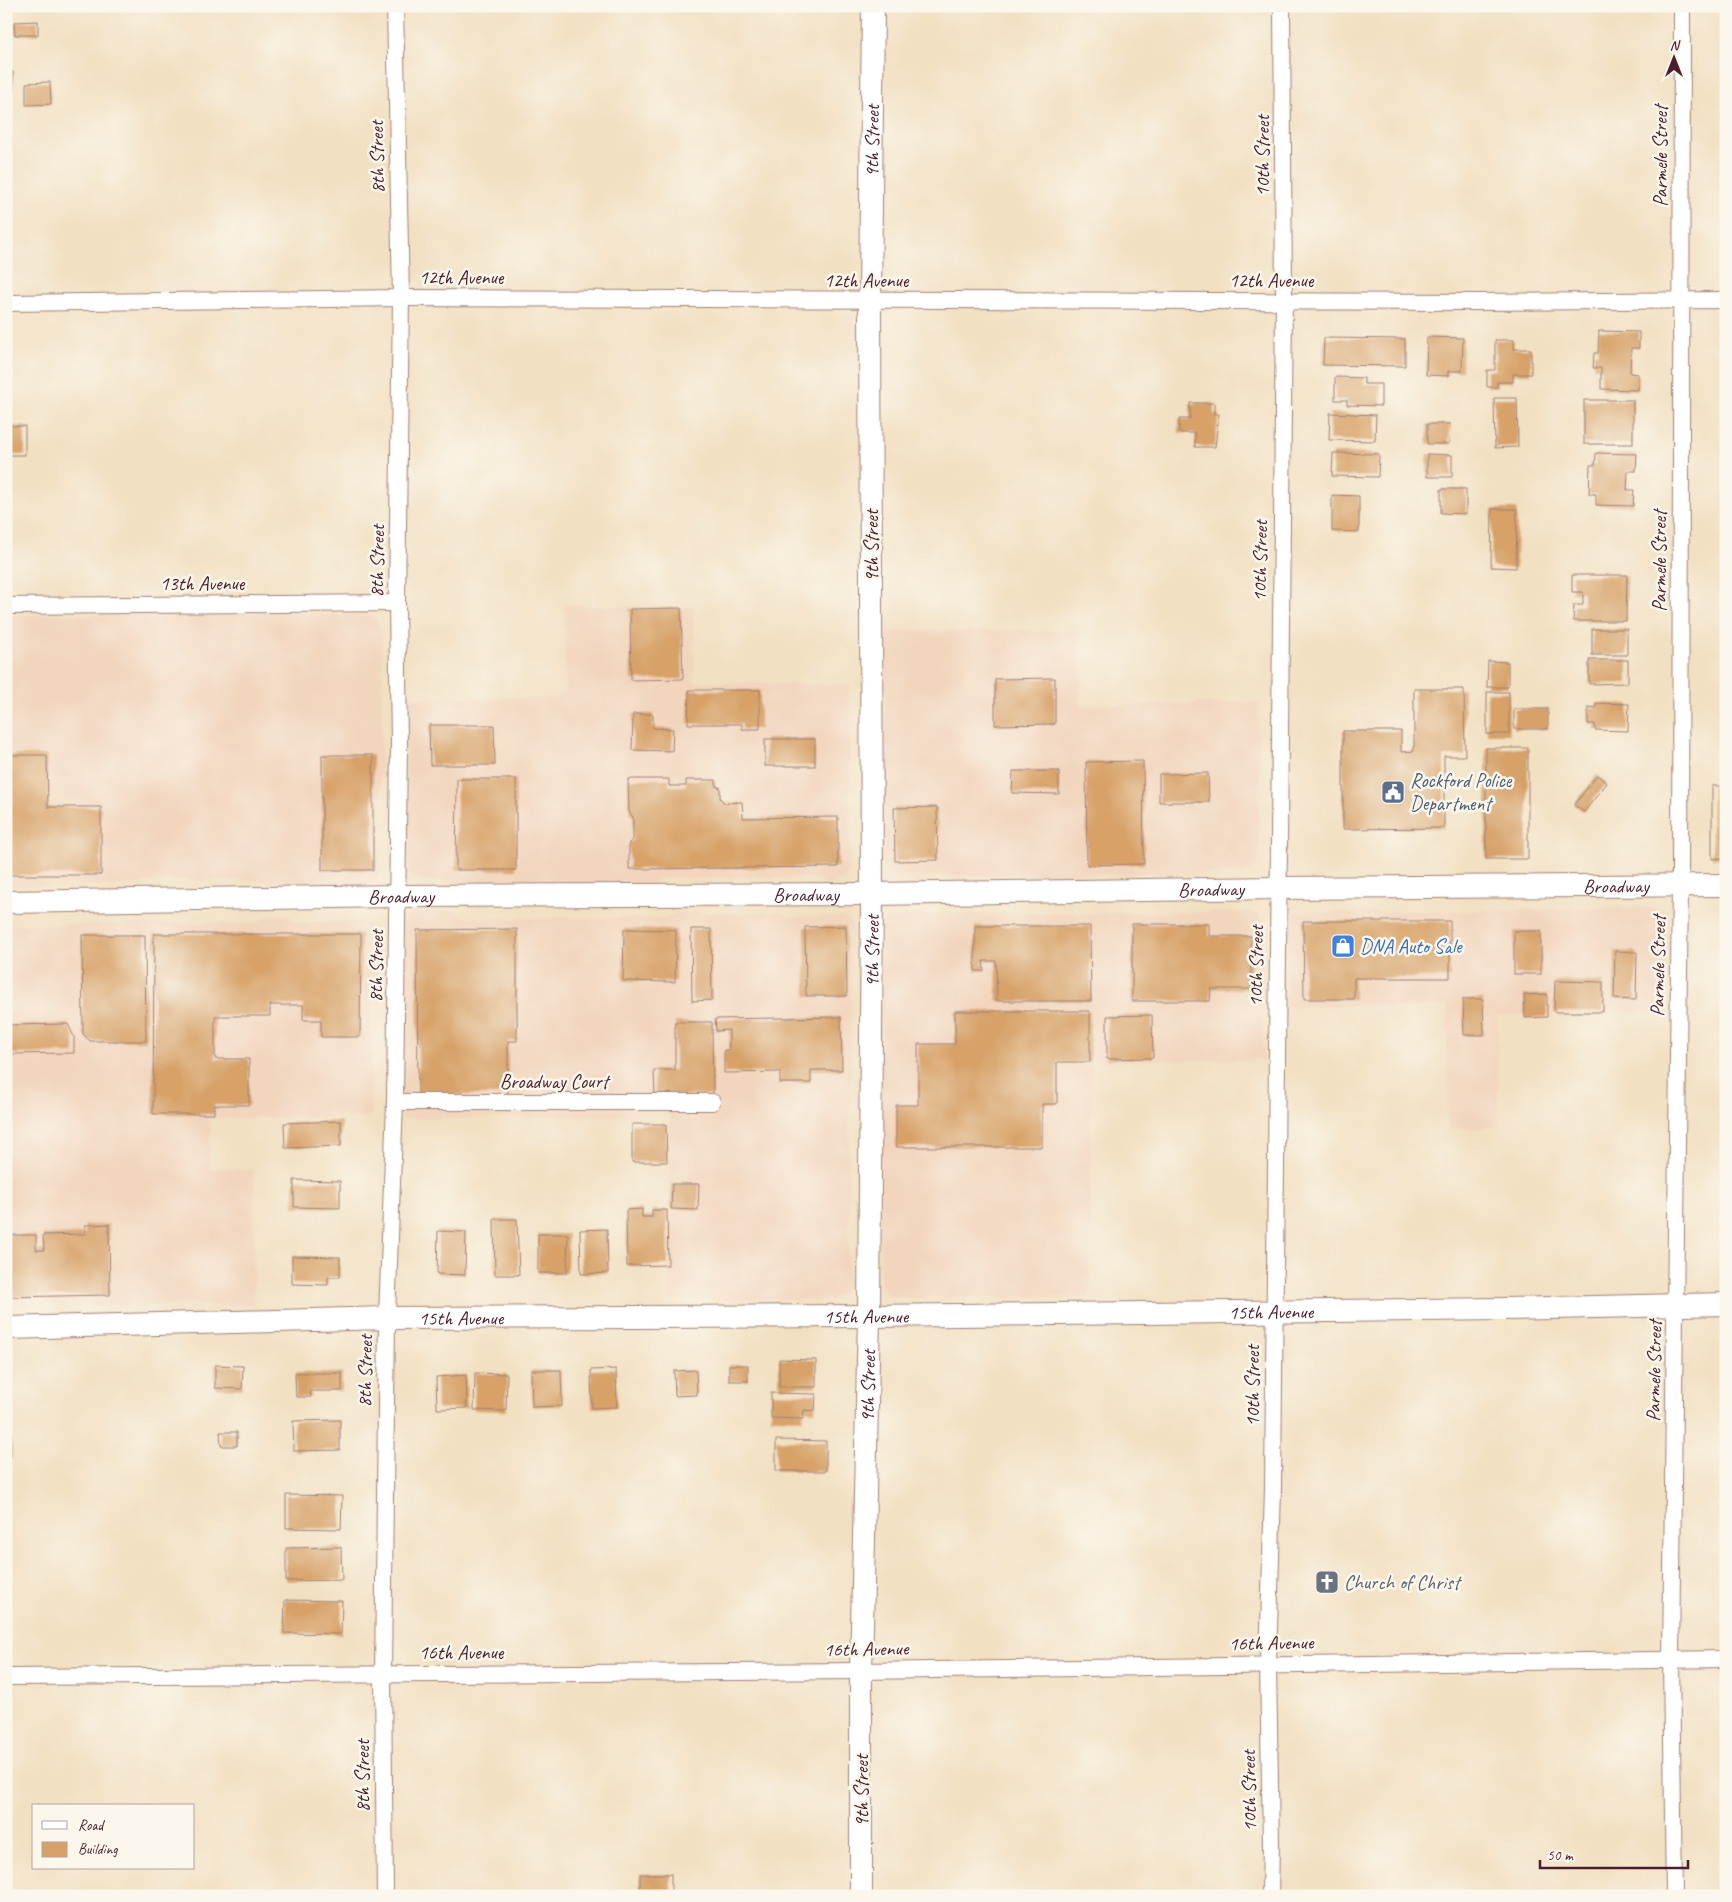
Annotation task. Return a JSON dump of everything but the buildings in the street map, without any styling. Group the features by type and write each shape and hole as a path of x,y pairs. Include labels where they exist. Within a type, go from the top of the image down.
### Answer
{"street":[{"name":"8th Street","path":"384,1896 383,1674 387,1318 395,1102 398,896 401,298 395,6"},
{"name":"9th Street","path":"862,1896 861,1671 869,1316 872,894 870,301 873,6"},
{"name":"10th Street","path":"1270,1896 1268,1664 1273,1488 1273,1310 1284,301 1282,6"},
{"name":"Parmele Street","path":"1674,1896 1671,1659 1680,885 1682,6"},
{"name":"12th Avenue","path":"6,304 401,298 870,301 1726,300"},
{"name":"13th Avenue","path":"6,606 398,603"},
{"name":"Broadway","path":"6,902 398,896 872,894 1278,888 1726,885"},
{"name":"Broadway Court","path":"395,1102 712,1102"},
{"name":"15th Avenue","path":"6,1328 387,1318 869,1316 1273,1310 1505,1309 1726,1304"},
{"name":"16th Avenue","path":"6,1677 861,1671 1726,1659"}],"shaded area":[{"path":"564,606 694,607 694,682 850,685 850,869 845,879 826,885 815,878 660,878 652,884 484,884 472,881 422,881 414,878 410,873 409,864 405,698 557,698 566,690"},
{"path":"365,613 372,616 382,630 380,872 375,882 368,888 333,887 320,881 157,880 143,884 6,886 6,615"},
{"path":"886,631 1080,631 1081,706 1259,702 1259,859 1257,865 1243,873 891,876 886,873 883,865"},
{"path":"1656,908 1664,910 1668,919 1668,1011 1497,1016 1498,1127 1448,1129 1447,1006 1286,1006 1286,923 1288,917 1294,913"},
{"path":"418,910 453,910 467,918 667,918 674,913 780,912 789,917 845,917 850,921 852,929 848,1285 844,1294 830,1299 669,1300 670,1115 402,1119 404,927 406,917"},
{"path":"1249,912 1259,914 1263,921 1263,1060 1092,1061 1089,1297 897,1298 888,1295 882,1289 880,1279 882,927 886,920 892,915 900,914"},
{"path":"268,916 288,916 295,922 356,922 370,924 373,929 370,1117 210,1118 210,1168 254,1170 254,1304 6,1306 6,925 258,923"}],"place":[{"name":"Rockford Police Department","path":"1393,792"},
{"name":"DNA Auto Sale","path":"1343,946"},
{"name":"Church of Christ","path":"1327,1582"}]}
